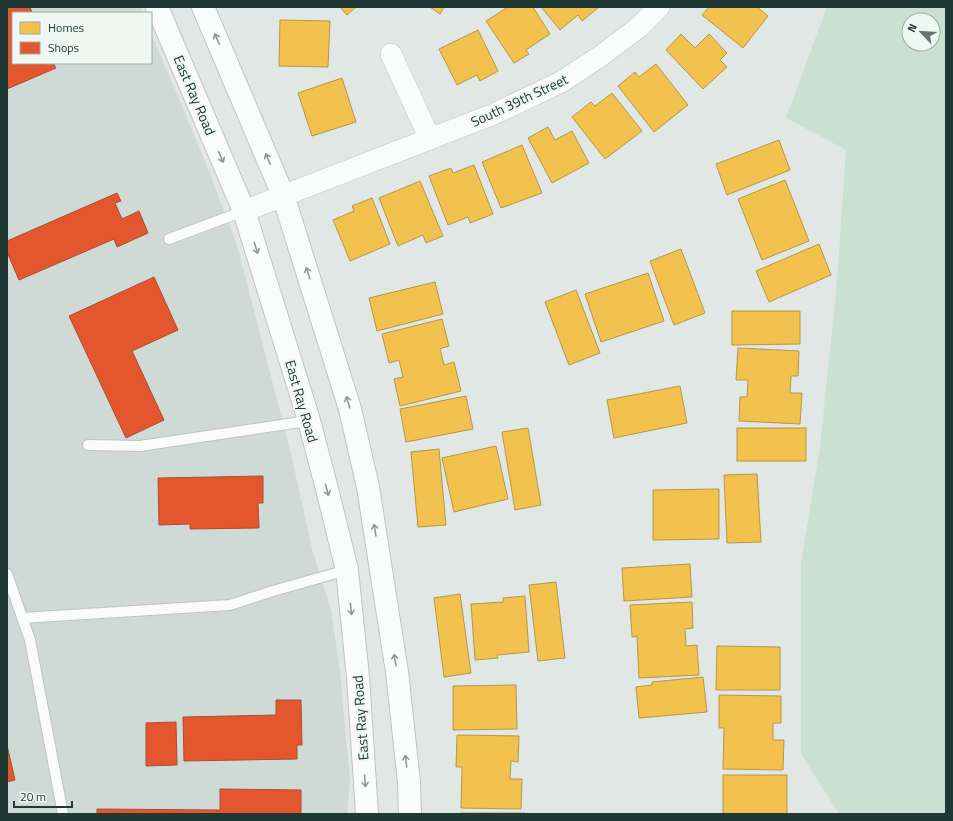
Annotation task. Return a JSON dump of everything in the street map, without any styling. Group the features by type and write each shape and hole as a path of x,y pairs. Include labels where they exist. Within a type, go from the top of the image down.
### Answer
{"main road":[{"name":"East Ray Road","path":"158,7 244,211 308,421 327,489 347,570 358,677 367,814"},
{"path":"203,7 283,195 350,409 368,487 400,698 410,814"}],"street":[{"name":"South 39th Street","path":"244,211 494,114 561,82 602,55 639,27 659,7"},
{"path":"391,54 430,139"}],"lane":[{"path":"169,239 244,211"},
{"path":"88,445 140,446 308,421"},
{"path":"22,618 230,605 347,570"},
{"path":"7,574 30,640 63,814"}],"shaded area":[{"path":"7,7 140,7 142,12 12,12 12,64 152,64 152,35 205,161 237,245 291,454 312,549 331,610 340,672 350,781 347,814 7,814"}],"green space":[{"path":"827,7 946,7 946,814 839,814 801,754 801,564 820,447 837,282 846,150 786,118"}],"building: Homes":[{"path":"340,7 356,7 347,15"},
{"path":"430,7 444,7 440,14"},
{"path":"508,7 533,7 550,34 526,50 529,54 514,63 486,21"},
{"path":"541,7 599,7 582,21 578,15 560,30"},
{"path":"709,7 757,7 768,16 743,48 702,15"},
{"path":"280,20 330,21 328,67 279,66"},
{"path":"478,30 498,71 480,81 477,75 457,85 439,49"},
{"path":"681,34 695,48 709,34 727,53 720,60 727,67 703,89 666,50"},
{"path":"656,64 688,105 654,132 618,86 635,72 639,77"},
{"path":"342,78 356,122 312,136 298,93"},
{"path":"612,93 642,131 605,159 572,117 591,102 595,106"},
{"path":"548,127 555,140 572,131 589,163 552,183 528,138"},
{"path":"779,140 790,170 727,195 716,164"},
{"path":"522,145 542,193 501,208 482,162"},
{"path":"474,165 493,214 470,223 468,217 448,225 429,176 451,168 453,173"},
{"path":"785,180 809,241 762,260 738,199"},
{"path":"420,181 443,236 426,243 423,235 398,246 379,198"},
{"path":"372,198 390,244 350,261 333,220 354,211 352,206"},
{"path":"819,244 831,275 769,302 756,271"},
{"path":"681,249 705,313 674,325 650,261"},
{"path":"648,273 664,321 601,342 585,294"},
{"path":"435,282 443,314 377,331 369,298"},
{"path":"576,290 600,353 569,365 545,302"},
{"path":"732,311 800,311 800,344 732,345"},
{"path":"442,319 449,346 440,349 444,365 454,362 461,391 400,406 394,379 403,377 399,360 389,363 382,334"},
{"path":"738,348 799,351 798,376 791,376 790,393 802,393 800,424 739,421 740,397 747,397 748,380 736,380"},
{"path":"680,386 687,423 614,438 607,400"},
{"path":"466,396 473,429 406,442 400,409"},
{"path":"528,428 541,505 515,510 502,432"},
{"path":"737,428 806,428 806,461 737,461"},
{"path":"496,446 508,499 454,512 442,458"},
{"path":"439,449 446,525 418,527 411,452"},
{"path":"757,474 761,542 727,543 724,475"},
{"path":"719,489 719,539 653,540 653,490"},
{"path":"690,564 692,597 624,601 622,568"},
{"path":"556,582 565,658 538,661 529,585"},
{"path":"460,594 471,673 444,677 434,598"},
{"path":"525,596 529,652 497,655 498,658 475,660 471,604 503,602 503,598"},
{"path":"692,602 693,628 685,629 686,646 697,645 699,675 639,678 637,636 632,637 630,605"},
{"path":"717,646 780,647 780,690 716,690"},
{"path":"703,677 707,712 639,718 636,687 652,685 652,682"},
{"path":"516,685 517,729 453,730 453,686"},
{"path":"719,695 781,696 781,723 773,723 773,740 784,740 783,770 723,769 724,728 719,728"},
{"path":"457,735 519,736 518,762 511,761 510,779 522,779 521,809 461,808 462,767 456,767"},
{"path":"723,775 787,775 787,814 723,814"},
{"path":"525,813 525,814 461,814"}],"building: Shops":[{"path":"7,7 30,7 32,12 12,12 12,64 54,64 56,68 7,89"},
{"path":"117,193 121,201 115,203 122,219 139,211 148,233 117,247 114,239 19,280 7,252 7,241"},
{"path":"154,277 178,330 132,351 164,420 126,438 69,316"},
{"path":"263,476 263,503 258,503 259,528 190,529 190,524 159,525 158,478"},
{"path":"276,700 301,700 302,745 297,745 297,759 184,761 183,717 276,715"},
{"path":"176,722 177,765 146,766 146,723"},
{"path":"7,745 15,780 7,782"},
{"path":"220,789 301,790 301,814 97,814 97,809 220,810"}]}
